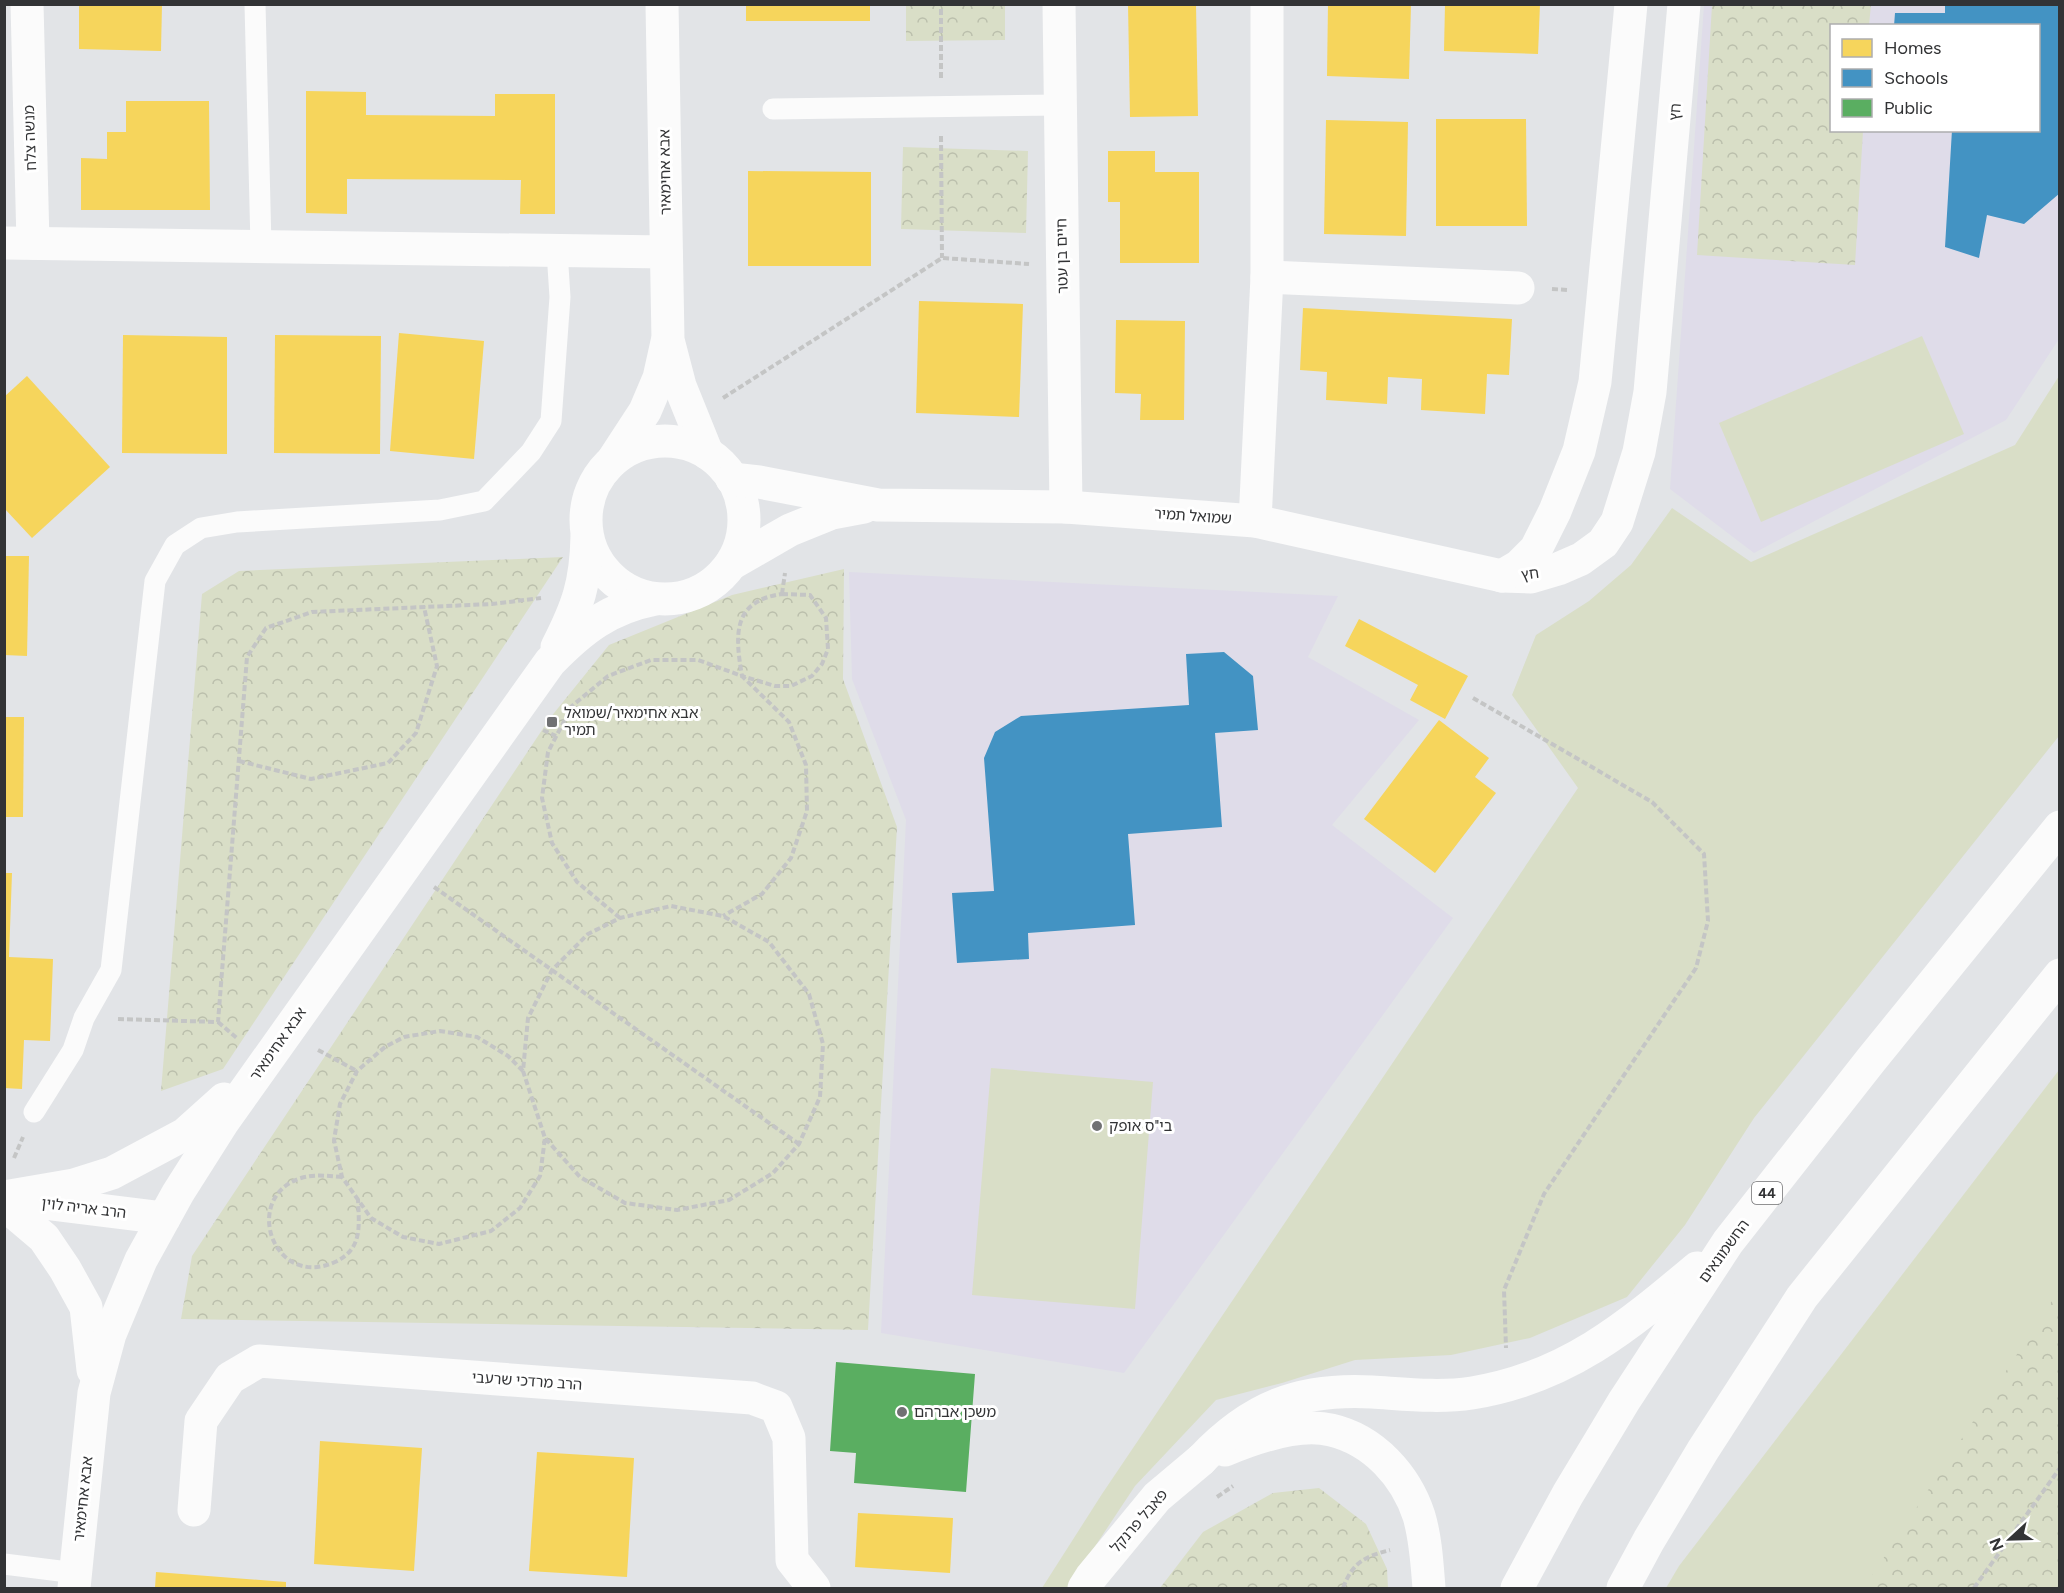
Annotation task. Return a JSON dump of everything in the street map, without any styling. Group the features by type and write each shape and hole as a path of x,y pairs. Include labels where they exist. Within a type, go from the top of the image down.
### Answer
{"main road":[{"name":"מנשה צלח","path":"19,243 27,4"},
{"name":"אבא אחימאיר","path":"662,4 668,340 691,418 707,453"},
{"name":"חיים בן עטר","path":"1059,4 1066,507"},
{"path":"1255,521 1267,277 1267,4"},
{"name":"חץ","path":"1502,576 1519,566 1536,549 1555,511 1579,451 1595,382 1631,4"},
{"name":"חץ","path":"1502,576 1531,577 1581,560 1603,543 1617,522 1639,452 1650,392 1684,4"},
{"path":"19,243 666,252"},
{"path":"1267,277 1518,288"},
{"name":"אבא אחימאיר","path":"612,461 645,411 659,378 668,340"},
{"path":"550,662 581,594 586,562 587,506 596,481 612,461 634,447 658,441 683,443 707,453 721,464 732,479 741,500 744,522 741,543 731,564 717,580 699,592 677,599 655,599 630,591 610,577 595,556 587,532"},
{"name":"שמואל תמיר","path":"732,479 878,504 1066,507 1255,521 1502,576"},
{"name":"שמואל תמיר","path":"731,564 790,530 832,513 878,504"},
{"name":"אבא אחימאיר","path":"75,1581 94,1393 110,1334 141,1260 164,1218 223,1122 550,662 581,632 597,621 633,603 655,599"},
{"name":"החשמונאים","path":"1517,1588 1624,1401 1728,1242 1871,1060 2060,828"},
{"path":"1623,1588 1703,1450 1802,1297 2060,975"},
{"path":"4,1198 74,1185 112,1173 143,1158 185,1134 266,1062"},
{"name":"הרב אריה לוין","path":"4,1198 164,1218"},
{"path":"4,1204 44,1238 86,1306 94,1393"},
{"path":"1201,1460 1219,1440 1238,1426 1260,1412 1287,1400 1313,1394 1339,1392 1441,1396 1472,1393 1541,1374 1580,1356 1637,1319 1728,1242"},
{"name":"הרב מרדכי שרעבי","path":"194,1510 201,1421 230,1378 259,1361 752,1398 776,1407 789,1438 792,1560 814,1588"},
{"path":"1201,1460 1254,1438 1287,1430 1331,1429 1362,1442 1387,1461 1406,1485 1425,1541 1429,1588"},
{"name":"פאבל פרנקל","path":"1084,1588 1157,1497 1201,1460"}],"lane":[{"path":"255,4 261,246"},
{"path":"773,109 1060,105"},
{"path":"34,1112 72,1050 84,1018 111,970 155,581 175,545 201,528 237,522 440,510 484,501 531,452 551,421 560,297 557,250"},
{"path":"4,1564 75,1581"}],"path":[{"path":"691,418 942,258 1062,266"},
{"path":"1518,288 1605,292"},
{"path":"84,1018 218,1022 247,657 266,628 312,612 492,604 581,594"},
{"path":"620,918 577,882 552,843 542,798 548,752 573,706 608,676 651,660 698,660 742,676 775,686 791,686 812,676 822,664 828,649 826,618 810,595 767,596 753,604 742,616 737,631 742,676 789,722 806,765 807,811 791,858 762,894 723,916"},
{"path":"239,761 311,779 388,763 416,733 437,666 424,607"},
{"path":"1473,698 1652,802 1704,854 1708,921 1696,968 1544,1194 1504,1290 1507,1385"},
{"path":"404,866 799,1144"},
{"path":"671,906 723,916 769,942 809,994 823,1044 820,1096 799,1144 773,1173 729,1200 677,1210 626,1203 580,1177 545,1138 523,1071 528,1018 552,970 588,934 620,918 671,906"},
{"path":"523,1071 508,1056 477,1037 440,1031 404,1037 385,1047 357,1071 340,1104 334,1140 342,1177 371,1218 403,1237 439,1244 491,1231 520,1208 540,1176 545,1138"},
{"path":"286,1033 357,1071"},
{"path":"13,1162 34,1112"},
{"path":"342,1177 315,1176 300,1179 286,1186 275,1198 269,1213 269,1229 280,1252 292,1263 308,1268 323,1267 344,1258 354,1246 360,1231 358,1199"},
{"path":"1974,1588 2060,1468"},
{"path":"1215,1498 1242,1481"},
{"path":"1343,1588 1353,1566 1368,1556 1425,1541"}],"shaded area":[{"path":"1704,5 2059,5 2059,339 2006,420 1754,553 1670,489"},
{"name":"בי\"ס אופק","path":"849,572 1338,596 1308,657 1419,720 1332,825 1453,918 1124,1373 881,1333 906,820 852,679"}],"green space":[{"path":"906,5 1005,5 1005,40 906,41"},
{"path":"1712,5 1871,5 1869,24 1830,24 1830,132 1863,132 1855,265 1697,255"},
{"path":"903,147 1028,151 1026,233 901,229"},
{"path":"1922,336 1964,434 1761,522 1719,423"},
{"path":"2059,376 2059,736 1754,1118 1685,1225 1627,1297 1530,1338 1451,1355 1355,1360 1282,1383 1216,1400 1135,1486 1069,1588 1042,1588 1102,1494 1578,788 1512,695 1536,635 1589,601 1631,565 1672,508 1751,562 2015,445"},
{"path":"563,557 223,1069 161,1091 202,594 239,571"},
{"path":"844,569 843,679 897,827 868,1330 181,1319 192,1256 550,718 609,645 732,595"},
{"path":"991,1068 1153,1082 1135,1309 972,1295"},
{"path":"2059,1070 2059,1588 1666,1588 1679,1566"},
{"path":"2059,1290 2059,1588 1864,1588"},
{"path":"1319,1488 1366,1524 1387,1569 1388,1588 1160,1588 1203,1532 1273,1493"}],"building: Homes":[{"path":"79,4 162,4 161,51 79,49"},
{"path":"746,4 870,4 870,21 746,21"},
{"path":"1128,4 1196,4 1198,116 1130,117"},
{"path":"1328,4 1411,4 1409,79 1327,76"},
{"path":"1445,4 1540,4 1538,54 1444,51"},
{"path":"306,91 366,92 366,115 495,116 495,94 555,94 555,214 520,214 521,180 347,179 347,214 306,213"},
{"path":"126,101 209,101 210,210 81,210 81,158 107,159 107,132 126,132"},
{"path":"1436,119 1526,119 1527,226 1436,226"},
{"path":"1326,120 1408,122 1406,236 1324,234"},
{"path":"1108,151 1155,151 1155,172 1199,172 1199,263 1120,263 1120,202 1108,202"},
{"path":"748,171 871,172 871,266 748,266"},
{"path":"919,301 1023,304 1019,417 916,413"},
{"path":"1303,308 1512,319 1509,375 1487,374 1485,414 1421,410 1422,379 1388,377 1387,404 1326,400 1327,372 1300,370"},
{"path":"1116,320 1185,321 1184,420 1140,420 1141,394 1115,393"},
{"path":"399,333 484,341 474,459 390,451"},
{"path":"123,335 227,337 227,454 122,453"},
{"path":"275,335 381,336 380,454 274,453"},
{"path":"27,376 110,467 32,538 4,508 4,397"},
{"path":"4,556 29,556 27,656 4,655"},
{"path":"1359,619 1468,676 1445,719 1410,700 1418,685 1345,646"},
{"path":"4,717 24,717 23,817 4,817"},
{"path":"1439,720 1489,758 1475,777 1496,793 1435,873 1364,819"},
{"path":"4,873 12,873 9,957 53,959 50,1041 24,1040 22,1089 4,1088"},
{"path":"320,1441 422,1448 414,1571 314,1564"},
{"path":"537,1452 634,1458 627,1577 529,1571"},
{"path":"858,1513 953,1518 950,1573 855,1567"},
{"path":"156,1572 286,1582 286,1588 155,1588"}],"building: Schools":[{"path":"1945,4 2060,4 2060,193 2024,224 1987,215 1979,258 1945,247 1952,132 2040,132 2040,24 1894,24 1895,13 1945,13"},
{"path":"1224,652 1253,676 1258,730 1215,733 1222,827 1128,834 1135,925 1028,933 1029,959 957,963 952,893 994,891 984,758 995,732 1021,716 1189,705 1186,654"}],"building: Public":[{"name":"משכן אברהם","path":"836,1362 975,1374 966,1492 854,1483 856,1453 830,1451"}],"place":[{"name":"אבא אחימאיר/שמואל תמיר","path":"552,722"},
{"name":"בי\"ס אופק","path":"1097,1126"},
{"name":"משכן אברהם","path":"902,1412"}]}
